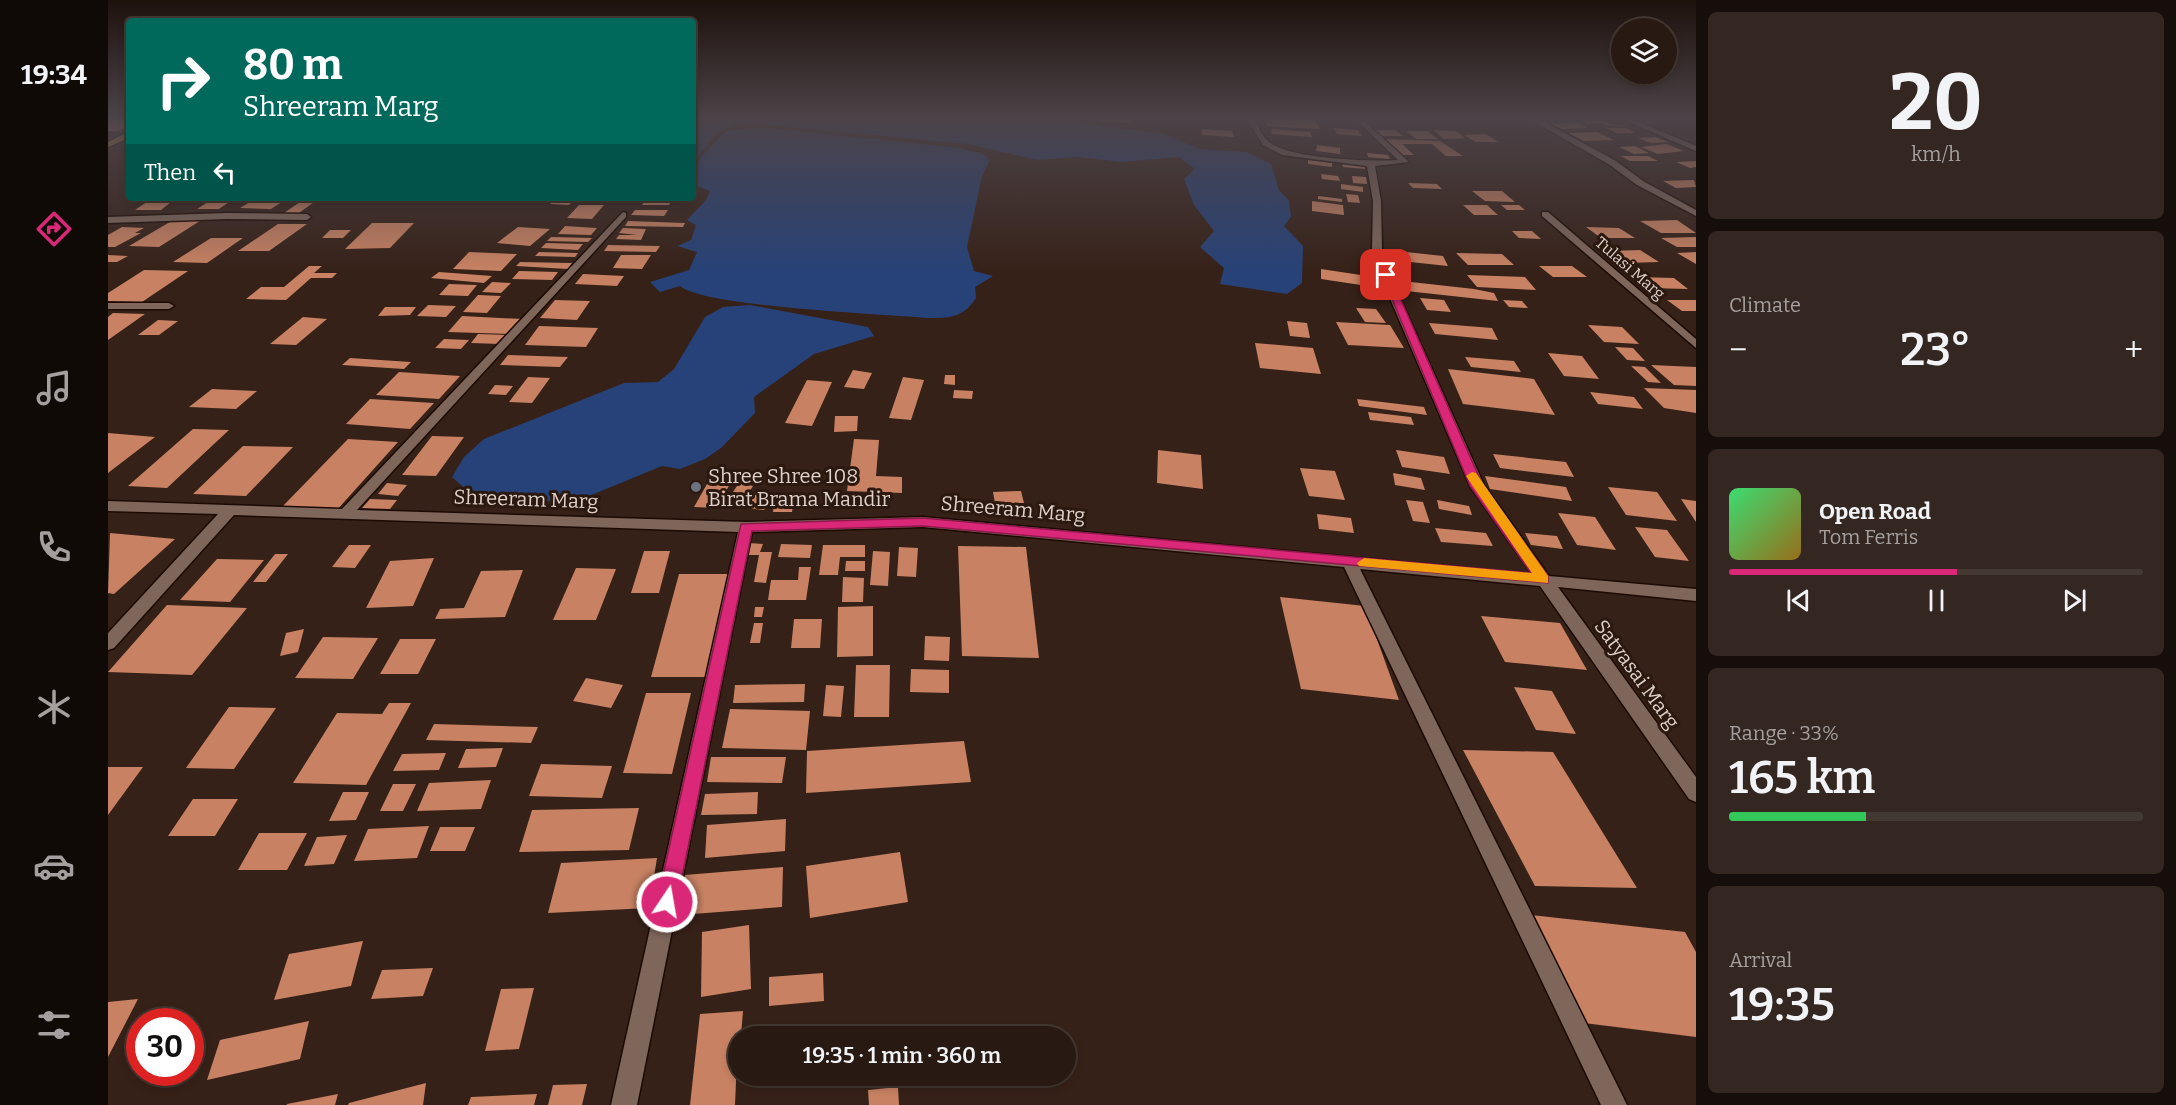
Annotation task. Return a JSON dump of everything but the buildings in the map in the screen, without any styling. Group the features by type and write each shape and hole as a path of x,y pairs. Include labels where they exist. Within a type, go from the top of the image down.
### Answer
{"street":[{"name":"Satyasai Marg","path":"1372,170 1377,201 1377,249 1391,289 1477,486 1696,793"},
{"path":"1622,170 1640,183 1696,213"},
{"name":"Tulasi Marg","path":"1545,214 1696,345"},
{"path":"346,513 623,215"},
{"path":"108,220 227,216 307,217"},
{"path":"108,306 169,306"},
{"name":"Shreeram Marg","path":"108,506 746,527 923,522 1543,579 1696,596"},
{"path":"108,644 230,510"},
{"path":"624,1105 746,527"},
{"path":"1349,561 1614,1105"}],"water":[{"path":"696,170 985,170 967,247 974,271 993,276 975,287 976,298 966,310 955,316 943,318 837,312 758,304 696,293 680,286 660,292 650,282 689,270 697,252 677,246 691,240 696,225 687,220 706,200 710,191 696,186"},
{"path":"1194,170 1273,170 1279,190 1289,201 1291,217 1284,226 1303,246 1302,283 1287,294 1220,284 1224,268 1200,247 1214,231 1194,205 1184,179"},
{"path":"750,305 868,327 874,336 814,354 754,397 755,413 721,448 705,459 680,469 662,466 589,496 518,505 484,499 469,492 452,477 464,457 484,439 624,383 658,382 674,369 705,317 723,307"}],"slow traffic":[{"path":"1364,563 1543,579 1472,476"}],"place":[{"name":"Shree Shree 108 Birat Brama Mandir","path":"696,487"}],"route":[{"path":"667,902 746,527 923,522 1543,579 1477,486 1436,396 1386,275"}]}
